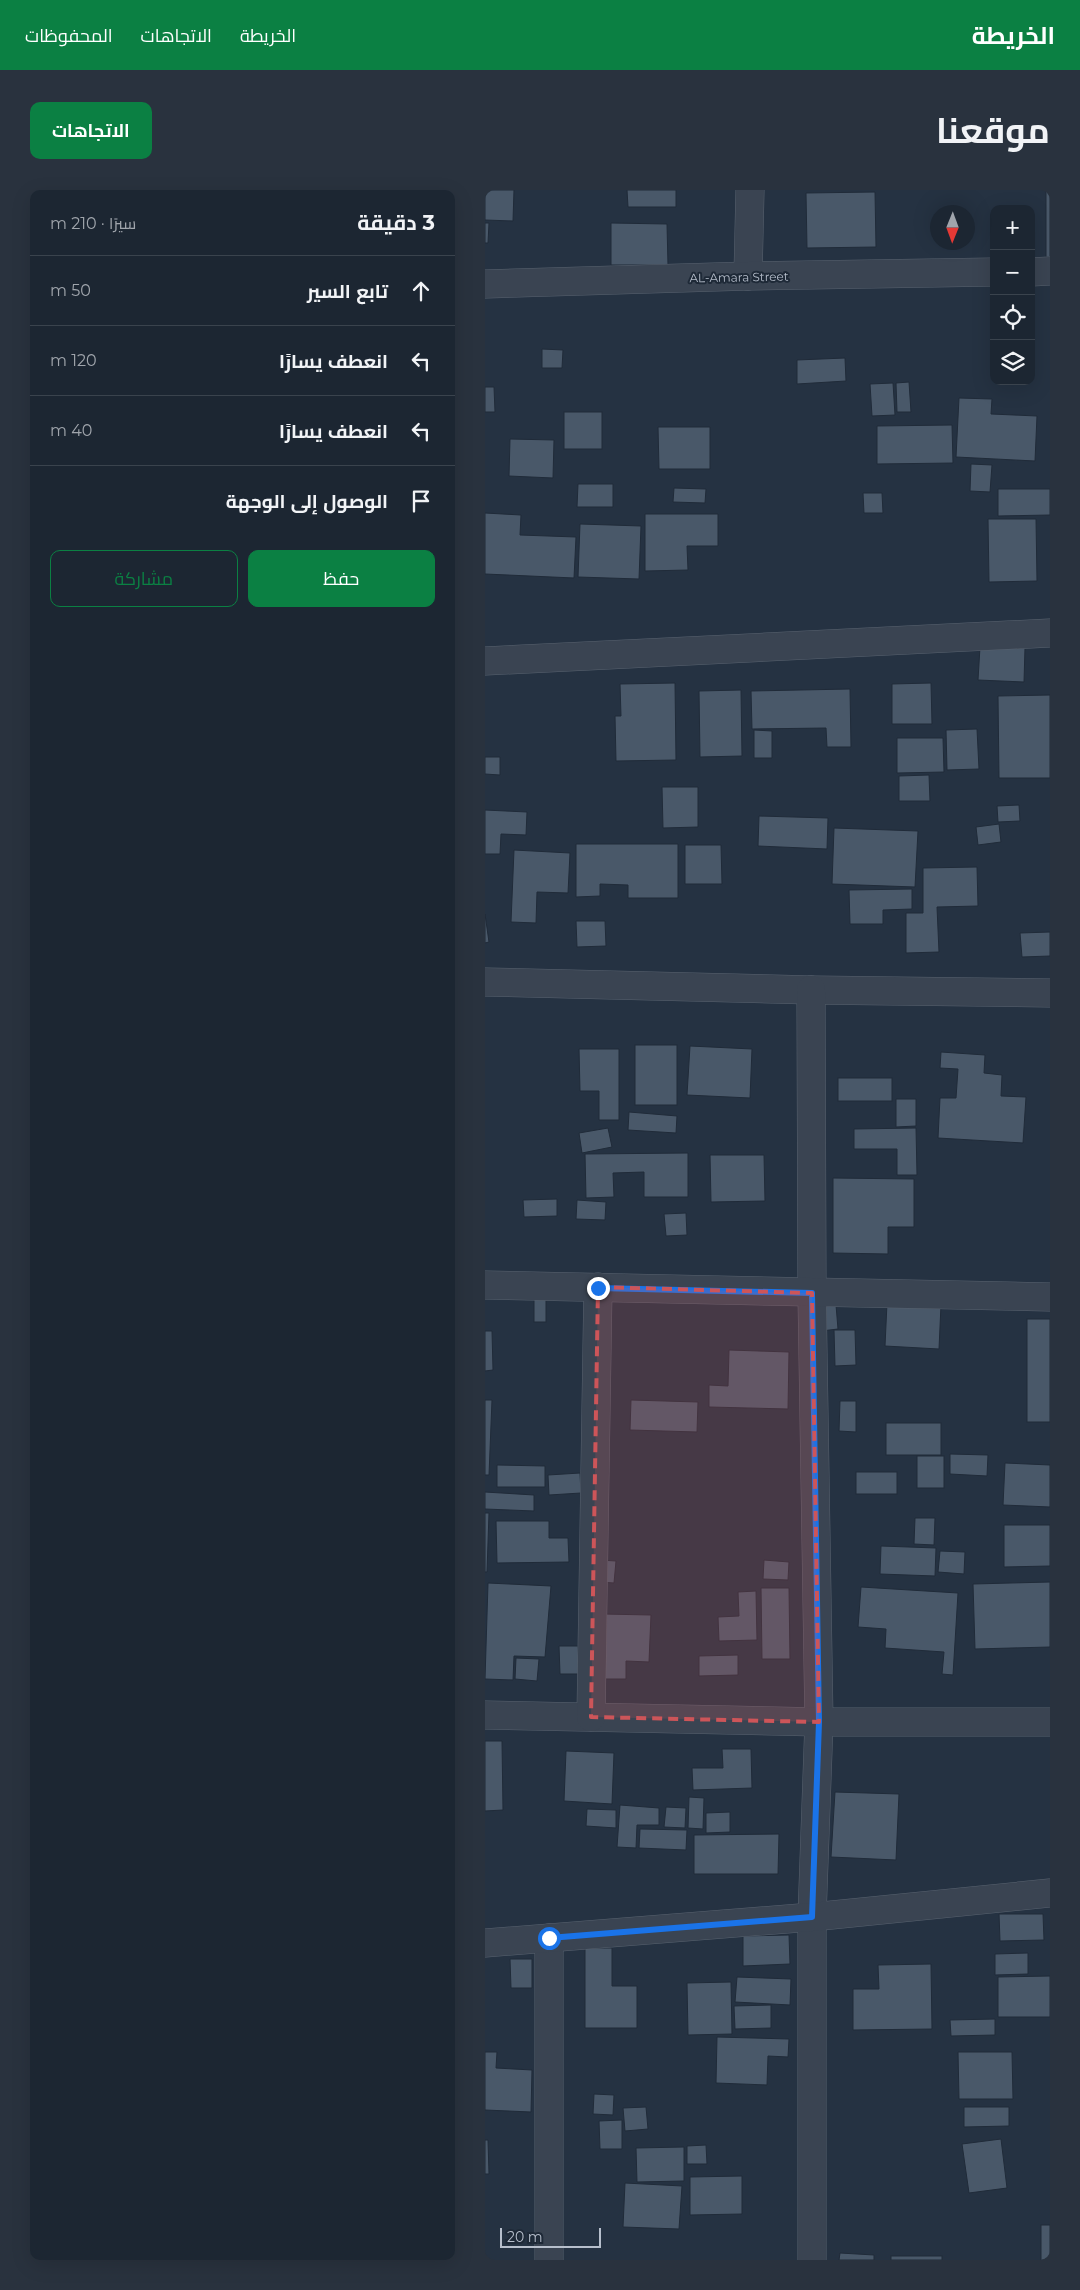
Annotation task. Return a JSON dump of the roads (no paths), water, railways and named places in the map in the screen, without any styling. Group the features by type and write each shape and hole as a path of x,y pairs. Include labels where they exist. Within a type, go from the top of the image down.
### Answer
{"street":[{"path":"748,276 750,190"},
{"name":"AL-Amara Street","path":"485,284 748,276 990,272"},
{"path":"1035,272 1050,272"},
{"path":"485,660 1050,633"},
{"path":"485,982 811,990 1050,993"},
{"path":"811,990 812,1293 819,1722 812,1917 812,2260"},
{"path":"485,1285 1050,1297"},
{"path":"591,1717 598,1288"},
{"path":"485,1715 819,1722 1050,1722"},
{"path":"485,1943 812,1917 1050,1893"},
{"path":"549,1938 549,2260"}]}
